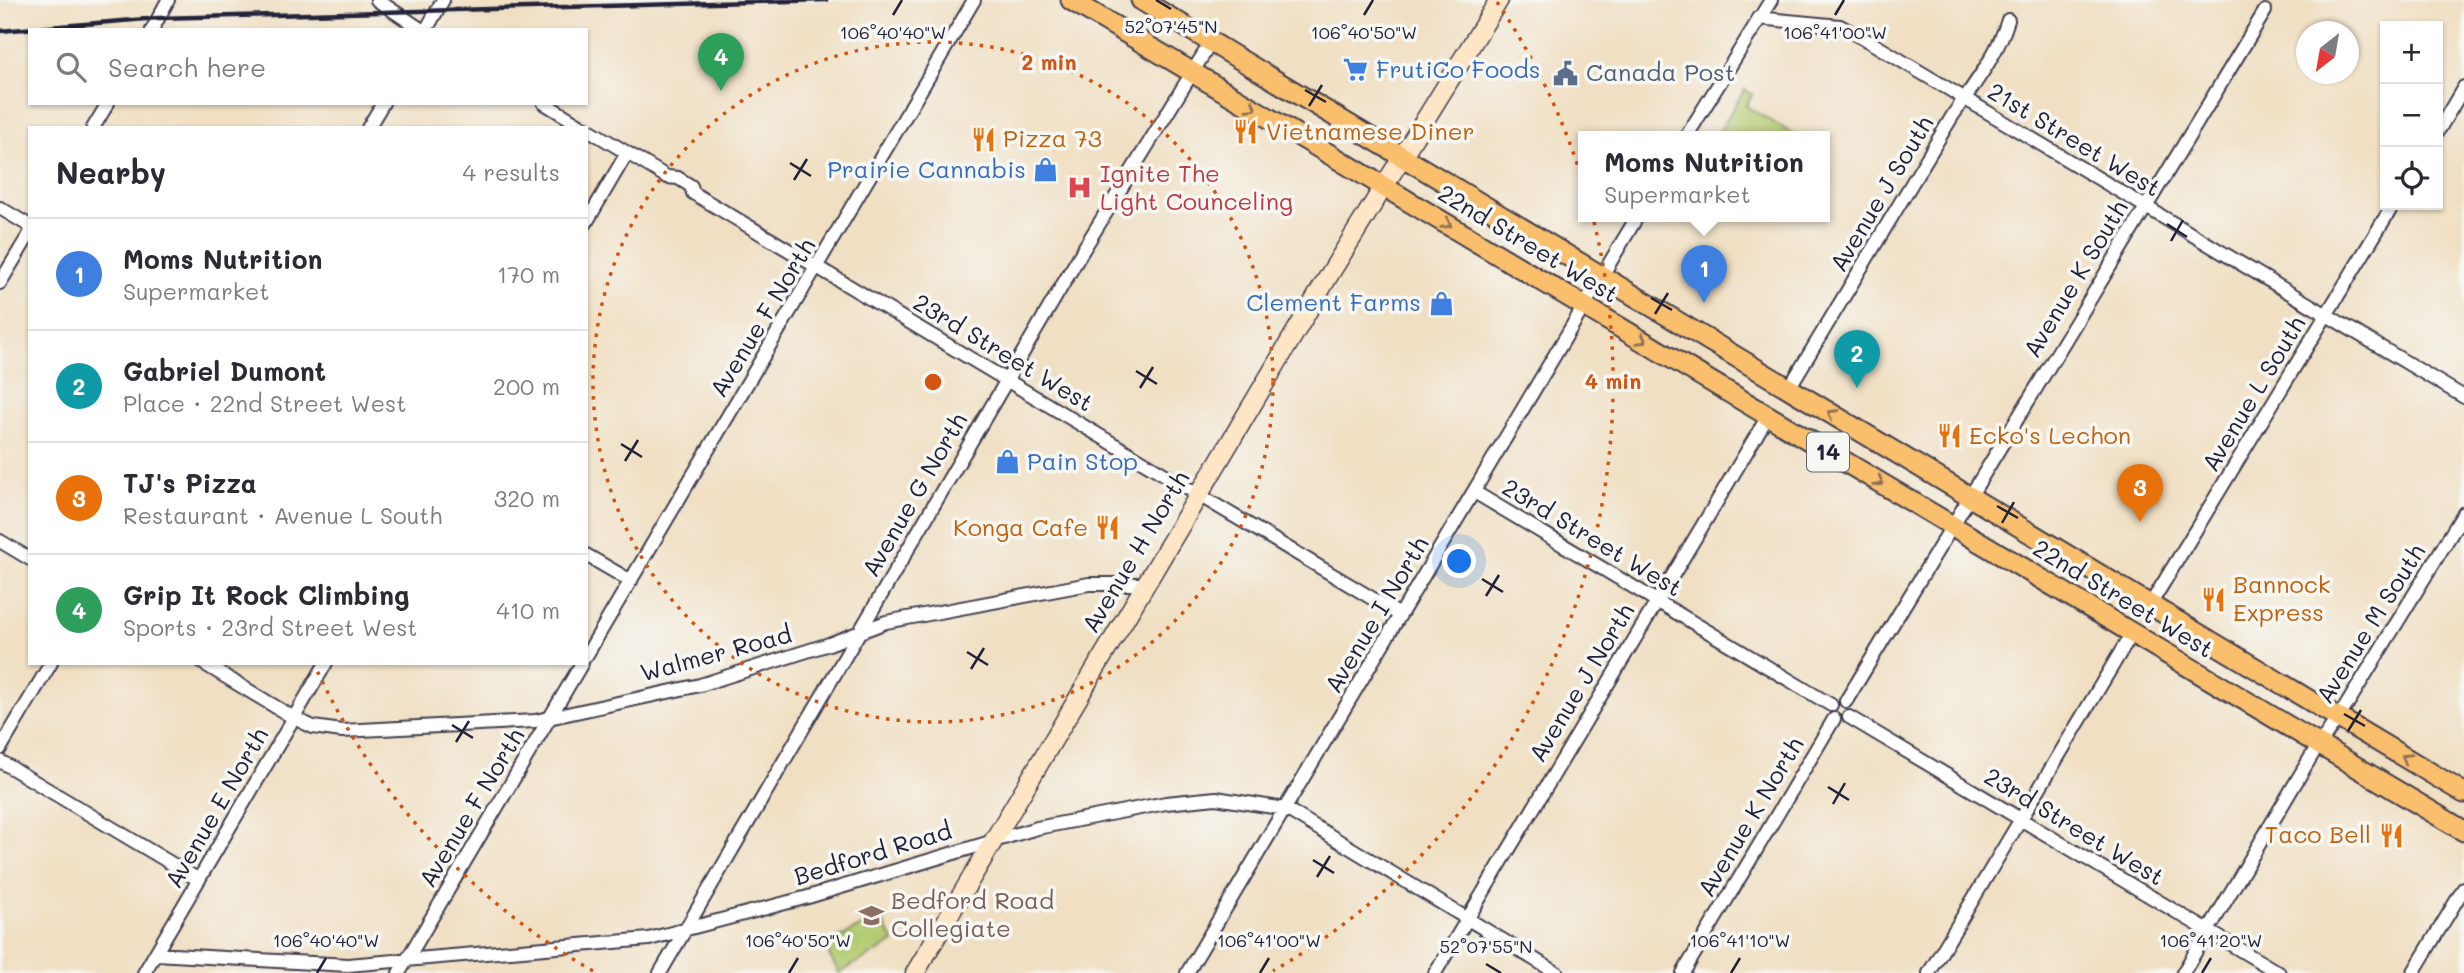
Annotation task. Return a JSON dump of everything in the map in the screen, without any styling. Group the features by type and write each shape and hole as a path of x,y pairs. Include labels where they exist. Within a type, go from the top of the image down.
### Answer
{"main road":[{"name":"22nd Street West","path":"1071,0 2132,633 2316,750 2464,831"},
{"name":"22nd Street West","path":"1141,0 2464,793"}],"street":[{"path":"153,28 168,0"},
{"path":"377,0 421,28"},
{"path":"425,28 443,0"},
{"name":"Avenue F North","path":"588,653 975,0"},
{"name":"Avenue H North","path":"915,973 1401,157 1499,0"},
{"path":"1690,131 1771,0"},
{"name":"Avenue K South","path":"1969,497 2265,11"},
{"name":"21st Street West","path":"1758,18 1840,26 2464,397"},
{"name":"Avenue J South","path":"1789,388 2004,34 2008,20"},
{"name":"Avenue G North","path":"660,973 1083,250 1211,42"},
{"path":"2443,123 2464,87"},
{"path":"94,126 107,105"},
{"path":"369,126 382,105"},
{"name":"23rd Street West","path":"547,105 583,126"},
{"name":"23rd Street West","path":"588,129 667,177 678,178 691,186 693,192 1400,615"},
{"path":"588,220 627,153"},
{"path":"0,208 28,225"},
{"name":"Avenue L South","path":"2150,605 2390,210"},
{"name":"Avenue I North","path":"1187,973 1400,615 1476,493 1634,222"},
{"path":"0,283 28,236"},
{"name":"Avenue J North","path":"1435,973 1768,416"},
{"name":"23rd Street West","path":"1476,493 1831,705"},
{"path":"1846,701 1969,497"},
{"name":"Avenue M South","path":"2183,973 2316,750 2464,513"},
{"path":"0,541 28,558"},
{"path":"588,556 631,581"},
{"name":"Walmer Road","path":"206,665 313,727 342,730 521,722 700,685 829,644 886,622 1089,584 1145,584"},
{"path":"1929,973 2132,633"},
{"path":"0,749 50,665"},
{"name":"Avenue E North","path":"144,973 325,665"},
{"name":"Avenue F North","path":"402,967 581,665"},
{"path":"1837,700 1846,701 1851,709 1849,717 1842,721 1834,719 1829,712 1831,705 1837,700"},
{"name":"23rd Street West","path":"1849,717 2278,973"},
{"name":"Avenue K North","path":"1683,973 1834,719"},
{"path":"0,761 199,880"},
{"name":"Bedford Road","path":"156,954 402,967 649,939 808,897 995,839 1166,803 1216,798 1286,809 1557,973"},
{"path":"2413,973 2464,888"}],"green space":[{"path":"1745,89 1752,95 1746,106 1788,131 1720,131"},
{"path":"880,916 894,942 839,973 824,946"}],"railway":[{"path":"36,28 158,18 826,0"},
{"path":"0,31 28,29"}],"place":[{"name":"FrutiCo Foods","path":"1356,70"},
{"name":"Canada Post","path":"1566,73"},
{"name":"Grip It Rock Climbing","path":"721,91"},
{"name":"Vietnamese Diner","path":"1246,132"},
{"name":"Pizza 73","path":"983,139"},
{"name":"Prairie Cannabis","path":"1046,170"},
{"name":"Ignite The Light Counceling","path":"1080,188"},
{"name":"Clement Farms","path":"1441,303"},
{"name":"Moms Nutrition","path":"1704,303"},
{"name":"Gabriel Dumont","path":"1857,388"},
{"name":"Ecko's Lechon","path":"1949,436"},
{"name":"Pain Stop","path":"1007,462"},
{"name":"TJ's Pizza","path":"2140,522"},
{"name":"Konga Cafe","path":"1108,528"},
{"name":"Bannock Express","path":"2213,599"},
{"name":"Taco Bell","path":"2391,835"},
{"name":"Bedford Road Collegiate","path":"871,915"}]}
